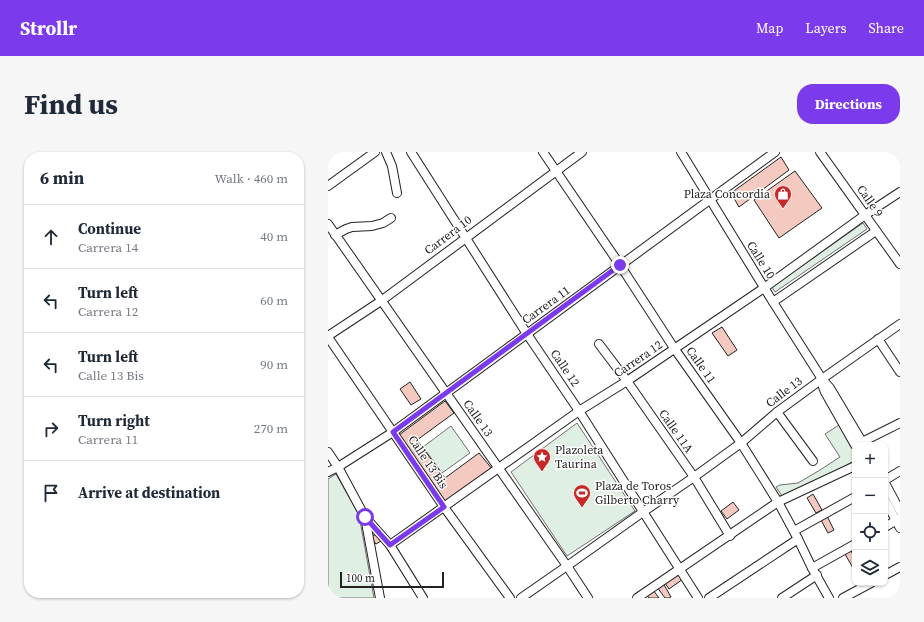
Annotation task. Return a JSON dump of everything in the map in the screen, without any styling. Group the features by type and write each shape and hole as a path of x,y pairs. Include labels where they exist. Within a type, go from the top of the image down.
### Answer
{"street":[{"path":"328,186 375,152"},
{"path":"386,152 392,166 397,193"},
{"name":"Calle 12","path":"411,152 698,598"},
{"name":"Calle 11","path":"543,152 620,265 674,348 741,443 778,502 829,598"},
{"name":"Carrera 10","path":"328,336 381,301 465,237 582,152"},
{"name":"Calle 10","path":"681,152 764,288 822,379 828,385 834,401 858,442"},
{"name":"Carrera 11","path":"328,472 393,432 775,152"},
{"name":"Calle 9","path":"820,152 900,264"},
{"name":"Carrera 12","path":"390,545 579,411 627,381 764,288 865,215 900,192"},
{"path":"335,235 352,227 372,226 391,218"},
{"name":"Calle 13","path":"328,224 588,598"},
{"path":"773,302 876,231"},
{"name":"Calle 13","path":"520,598 694,478 741,443 777,412 900,324"},
{"name":"Calle 13 Bis","path":"328,336 444,507 510,598"},
{"path":"878,339 900,372"},
{"name":"Calle 11A","path":"599,344 627,381 694,478 730,536"},
{"path":"777,412 813,461"},
{"path":"863,442 900,423"},
{"path":"328,452 338,467 365,517 390,545 423,598"},
{"path":"637,598 778,502 852,467"},
{"path":"888,478 900,471"},
{"path":"888,489 900,511"},
{"path":"709,598 796,535 852,499"},
{"path":"888,505 899,522 888,526"},
{"path":"365,517 380,598"},
{"path":"782,598 814,572 852,546"},
{"path":"888,573 900,567"},
{"path":"843,598 865,586"}],"green space":[{"path":"863,223 867,229 775,292 772,287"},
{"path":"577,423 635,511 567,556 511,472"},
{"path":"839,425 852,449 852,462 818,483 784,499 776,487 780,485 798,483 840,457 825,434"},
{"path":"451,426 470,453 442,473 423,447"},
{"path":"336,474 359,515 374,598 328,598 328,479"}],"building":[{"path":"781,157 789,170 739,207 731,193"},
{"path":"795,171 822,208 779,238 754,200"},
{"path":"722,327 737,350 728,356 712,333"},
{"path":"410,382 421,399 411,405 400,389"},
{"path":"445,401 454,413 417,440 445,478 479,453 493,470 446,503 399,435"},
{"path":"813,494 822,510 816,513 807,498"},
{"path":"733,502 739,510 727,519 721,511"},
{"path":"827,516 834,530 828,533 821,520"},
{"path":"376,534 381,541 376,544 371,537"},
{"path":"851,551 852,553 852,566 845,554"},
{"path":"678,573 683,579 669,589 665,583"},
{"path":"663,583 671,597 669,598 665,598 657,587"},
{"path":"653,590 659,598 649,598 646,594"}],"place":[{"name":"Plaza Concordia","path":"783,209"},
{"name":"Plazoleta Taurina","path":"542,472"},
{"name":"Plaza de Toros Gilberto Charry","path":"582,508"}],"route":[{"path":"365,517 390,545 444,507 393,432 620,265"}]}
